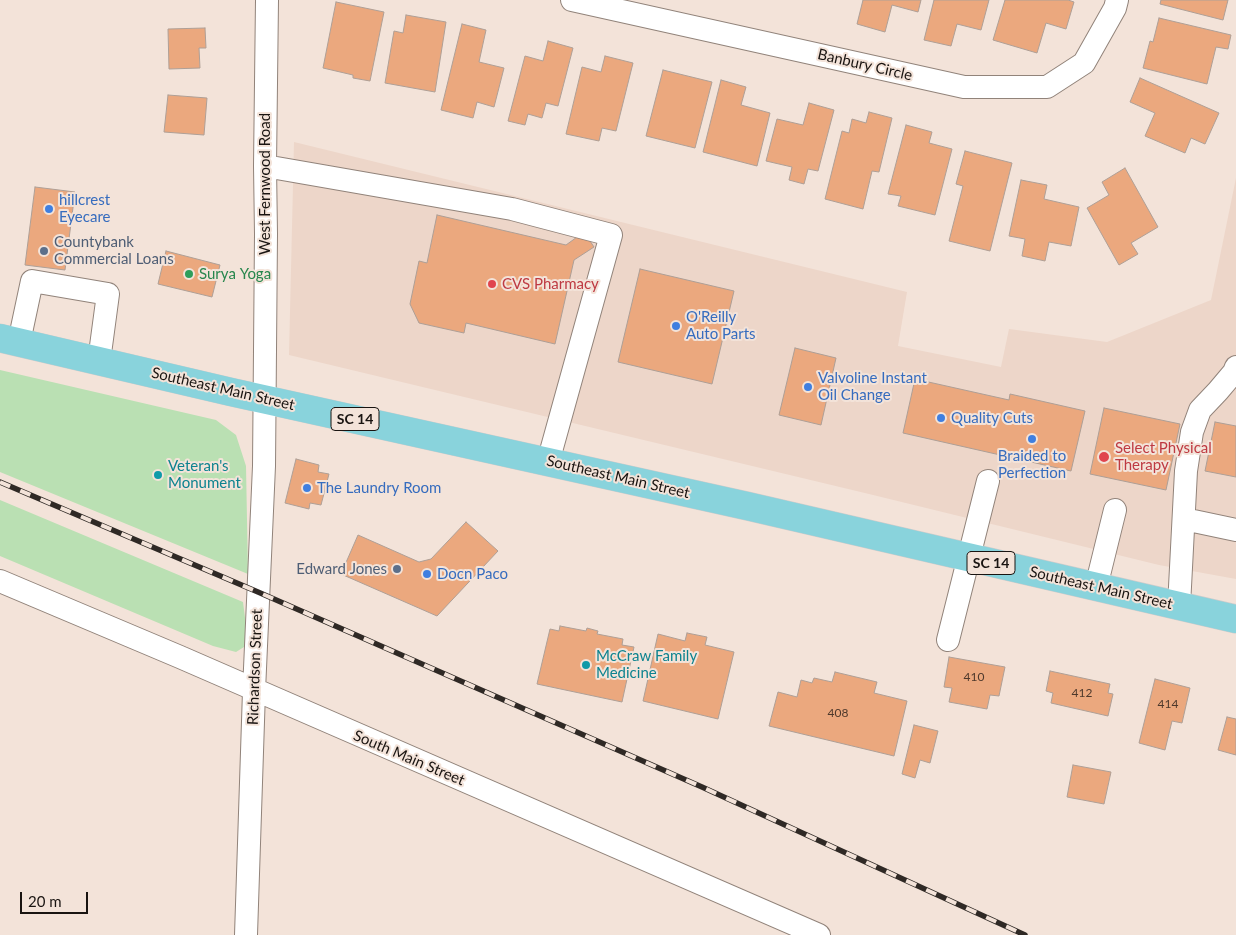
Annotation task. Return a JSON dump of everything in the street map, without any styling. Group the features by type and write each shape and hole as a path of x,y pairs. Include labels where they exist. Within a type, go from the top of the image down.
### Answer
{"main road":[{"name":"Southeast Main Street","path":"10,340 747,506 1236,619"}],"street":[{"name":"West Fernwood Road","path":"263,398 267,0"},
{"name":"Banbury Circle","path":"572,0 964,87 1047,87 1084,63 1115,8 1117,0"},
{"path":"265,166 512,209 611,235 548,462"},
{"path":"10,340 32,281 108,294 99,361"},
{"path":"1179,606 1186,470 1192,432 1200,410 1218,392 1236,367"},
{"name":"Richardson Street","path":"246,935 264,466 263,398"},
{"path":"948,640 988,481"},
{"path":"1096,587 1115,510"},
{"path":"1184,519 1236,530"},
{"name":"South Main Street","path":"0,581 819,935"}],"shaded area":[{"path":"294,142 907,292 898,346 1001,367 1009,329 1107,342 1211,300 1236,178 1236,579 1159,565 289,355"}],"green space":[{"path":"0,370 216,420 236,435 246,466 248,574 0,472"},
{"path":"0,500 243,602 247,633 244,647 236,652 213,646 0,556"}],"building":[{"path":"863,0 921,0 918,12 892,5 885,32 857,24"},
{"path":"934,0 989,0 981,30 957,24 951,46 924,40"},
{"path":"1005,0 1068,0 1074,2 1066,29 1046,23 1037,53 993,40"},
{"path":"1161,0 1228,0 1223,20 1160,4"},
{"path":"336,2 384,12 370,81 353,78 353,75 323,68"},
{"path":"406,15 446,22 435,92 385,83 394,31 403,33"},
{"path":"1159,18 1231,35 1228,49 1216,47 1207,84 1143,68 1150,41 1153,42"},
{"path":"462,24 486,30 479,62 504,68 494,107 477,102 473,118 441,110"},
{"path":"205,28 206,48 199,48 200,68 169,69 168,29"},
{"path":"548,41 573,48 558,106 546,103 542,118 528,114 525,125 508,121 525,56 543,61"},
{"path":"605,56 633,63 616,131 602,128 599,141 566,134 582,67 601,72"},
{"path":"663,70 712,82 695,148 646,136"},
{"path":"1140,78 1219,113 1205,144 1191,138 1185,153 1145,136 1155,113 1130,102"},
{"path":"721,80 746,87 741,105 770,113 757,166 703,152"},
{"path":"168,95 207,98 204,135 164,132"},
{"path":"809,103 834,110 818,171 808,169 804,184 789,180 792,167 766,161 777,119 803,125"},
{"path":"869,112 892,118 879,172 872,171 863,209 825,199 842,131 849,133 852,119 866,123"},
{"path":"906,125 932,132 929,143 952,149 935,215 898,206 901,196 888,194"},
{"path":"965,151 1012,163 990,251 949,241 963,186 956,184"},
{"path":"1125,168 1158,227 1131,243 1138,254 1119,265 1087,208 1109,195 1102,182"},
{"path":"1021,180 1047,185 1044,199 1079,207 1071,246 1049,242 1045,261 1022,256 1025,239 1009,236"},
{"path":"35,187 75,192 65,270 25,265"},
{"name":"CVS Pharmacy","path":"437,215 566,245 584,232 594,247 574,260 555,344 466,323 464,333 419,323 410,304 419,261 427,263"},
{"name":"Surya Yoga","path":"166,251 220,265 212,297 158,284"},
{"name":"O'Reilly Auto Parts","path":"640,269 734,291 712,384 618,362"},
{"name":"Valvoline Instant Oil Change","path":"795,348 836,358 821,425 779,415"},
{"path":"915,379 1009,400 1010,394 1085,411 1071,471 903,433"},
{"path":"1104,408 1180,424 1166,490 1090,474"},
{"path":"1215,422 1236,426 1236,477 1205,471"},
{"name":"The Laundry Room","path":"296,459 319,465 318,472 329,474 321,505 310,503 309,509 285,503"},
{"path":"466,522 498,551 437,616 341,574 358,535 419,562 431,559"},
{"name":"McCraw Family Medicine","path":"560,626 586,631 587,628 598,631 597,634 623,639 622,645 634,647 622,702 537,684 550,629 559,631"},
{"path":"687,633 707,637 705,645 734,652 718,719 643,701 658,634 685,641"},
{"path":"949,657 1005,667 999,696 990,695 987,709 949,702 952,688 944,687"},
{"path":"1050,671 1110,684 1108,693 1113,694 1108,716 1051,703 1053,693 1046,691"},
{"path":"835,672 877,682 874,693 907,701 894,756 769,726 778,692 797,697 801,680 812,683 814,678 832,682"},
{"path":"1155,679 1190,688 1182,723 1172,721 1165,750 1139,743"},
{"path":"1227,717 1236,719 1236,755 1218,750"},
{"path":"914,725 938,731 930,763 920,760 915,778 902,774"},
{"path":"1073,765 1111,772 1104,804 1067,797"}],"railway":[{"path":"0,482 258,592 702,787 1025,935"}],"place":[{"name":"hillcrest Eyecare","path":"49,209"},
{"name":"Countybank Commercial Loans","path":"44,251"},
{"name":"Surya Yoga","path":"189,274"},
{"name":"CVS Pharmacy","path":"492,284"},
{"name":"O'Reilly Auto Parts","path":"676,326"},
{"name":"Valvoline Instant Oil Change","path":"808,387"},
{"name":"Quality Cuts","path":"941,418"},
{"name":"Braided to Perfection","path":"1032,439"},
{"name":"Select Physical Therapy","path":"1104,457"},
{"name":"Veteran's Monument","path":"158,475"},
{"name":"The Laundry Room","path":"307,488"},
{"name":"Edward Jones","path":"397,569"},
{"name":"Docn Paco","path":"427,574"},
{"name":"McCraw Family Medicine","path":"586,665"}]}
